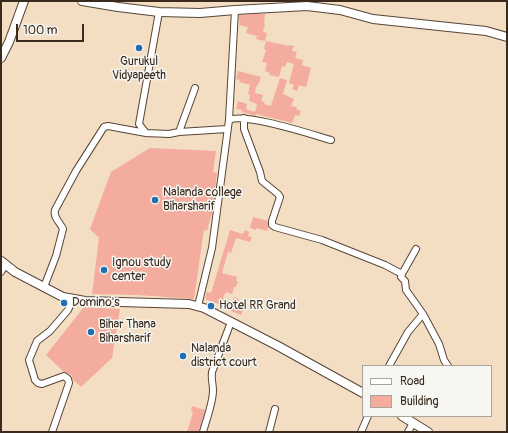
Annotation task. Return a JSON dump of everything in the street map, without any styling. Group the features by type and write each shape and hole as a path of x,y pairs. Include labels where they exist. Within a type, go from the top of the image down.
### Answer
{"main road":[{"path":"1,58 9,42 24,1"},
{"path":"82,1 129,5 159,12 200,13 307,6 340,10 373,19 486,31 507,37"},
{"path":"3,262 15,272 63,297 85,301 189,304 204,308 278,346 362,392"},
{"path":"404,417 428,432"}],"street":[{"path":"198,306 212,248 229,120 234,10"},
{"path":"146,133 140,124 159,12"},
{"path":"179,132 195,88"},
{"path":"229,120 232,118 244,118 272,123 331,140"},
{"path":"244,118 244,129 262,181 280,197 272,225 322,240 385,265 402,274 405,281 406,290 423,314 439,344 444,360 447,365"},
{"path":"44,287 56,256 63,229 54,214 55,210 76,171 104,127 108,126 146,133 169,134 227,129"},
{"path":"402,274 416,249"},
{"path":"1,272 3,262"},
{"path":"52,432 69,383 68,379 64,376 42,384 38,383 35,380 29,360 37,341 50,331 68,310 74,299"},
{"path":"390,365 408,332 423,314"},
{"path":"203,432 213,391 211,379 212,372 231,322"},
{"path":"269,432 275,408"},
{"path":"361,432 368,417"},
{"path":"408,432 414,423"}],"building":[{"path":"265,14 263,32 267,33 265,41 256,39 257,36 246,33 248,27 239,25 239,15"},
{"path":"266,41 294,46 292,51 297,52 295,58 303,60 302,65 311,68 306,87 299,85 297,91 292,89 294,85 289,83 294,64 287,62 285,67 282,66 279,77 269,75 270,73 265,71 267,63 262,62 266,50 264,49"},
{"path":"238,71 261,77 257,87 256,86 255,93 263,95 261,101 265,102 264,104 271,106 280,78 287,80 283,94 294,99 291,106 297,107 296,109 301,111 299,116 295,115 292,123 256,114 256,116 236,109 238,101 247,104 246,109 255,112 257,104 249,101 250,95 248,94 250,85 239,82 240,80 236,79"},
{"name":"Nalanda college Biharsharif","path":"150,148 216,151 213,172 217,173 212,213 207,231 204,230 194,299 137,295 92,294 99,238 90,229 111,172"},
{"path":"253,217 268,221 267,231 250,228"},
{"path":"230,230 243,234 245,230 249,232 248,236 252,237 250,242 236,238 231,253 228,252 222,273 237,277 236,281 238,281 232,294 226,292 223,298 232,302 234,297 239,299 238,303 245,306 241,315 220,307 221,305 205,299 207,292 211,293"},
{"name":"Bihar Thana Biharsharif","path":"84,307 120,309 112,358 81,387 73,380 71,375 64,372 46,355"},
{"path":"192,406 205,410 199,432 187,432 193,412 191,411"}],"place":[{"name":"Gurukul Vidyapeeth","path":"139,48"},
{"name":"Nalanda college Biharsharif","path":"155,200"},
{"name":"Ignou study center","path":"104,270"},
{"name":"Domino's","path":"64,303"},
{"name":"Hotel RR Grand","path":"211,306"},
{"name":"Bihar Thana Biharsharif","path":"91,332"},
{"name":"Nalanda district court","path":"183,356"}]}
